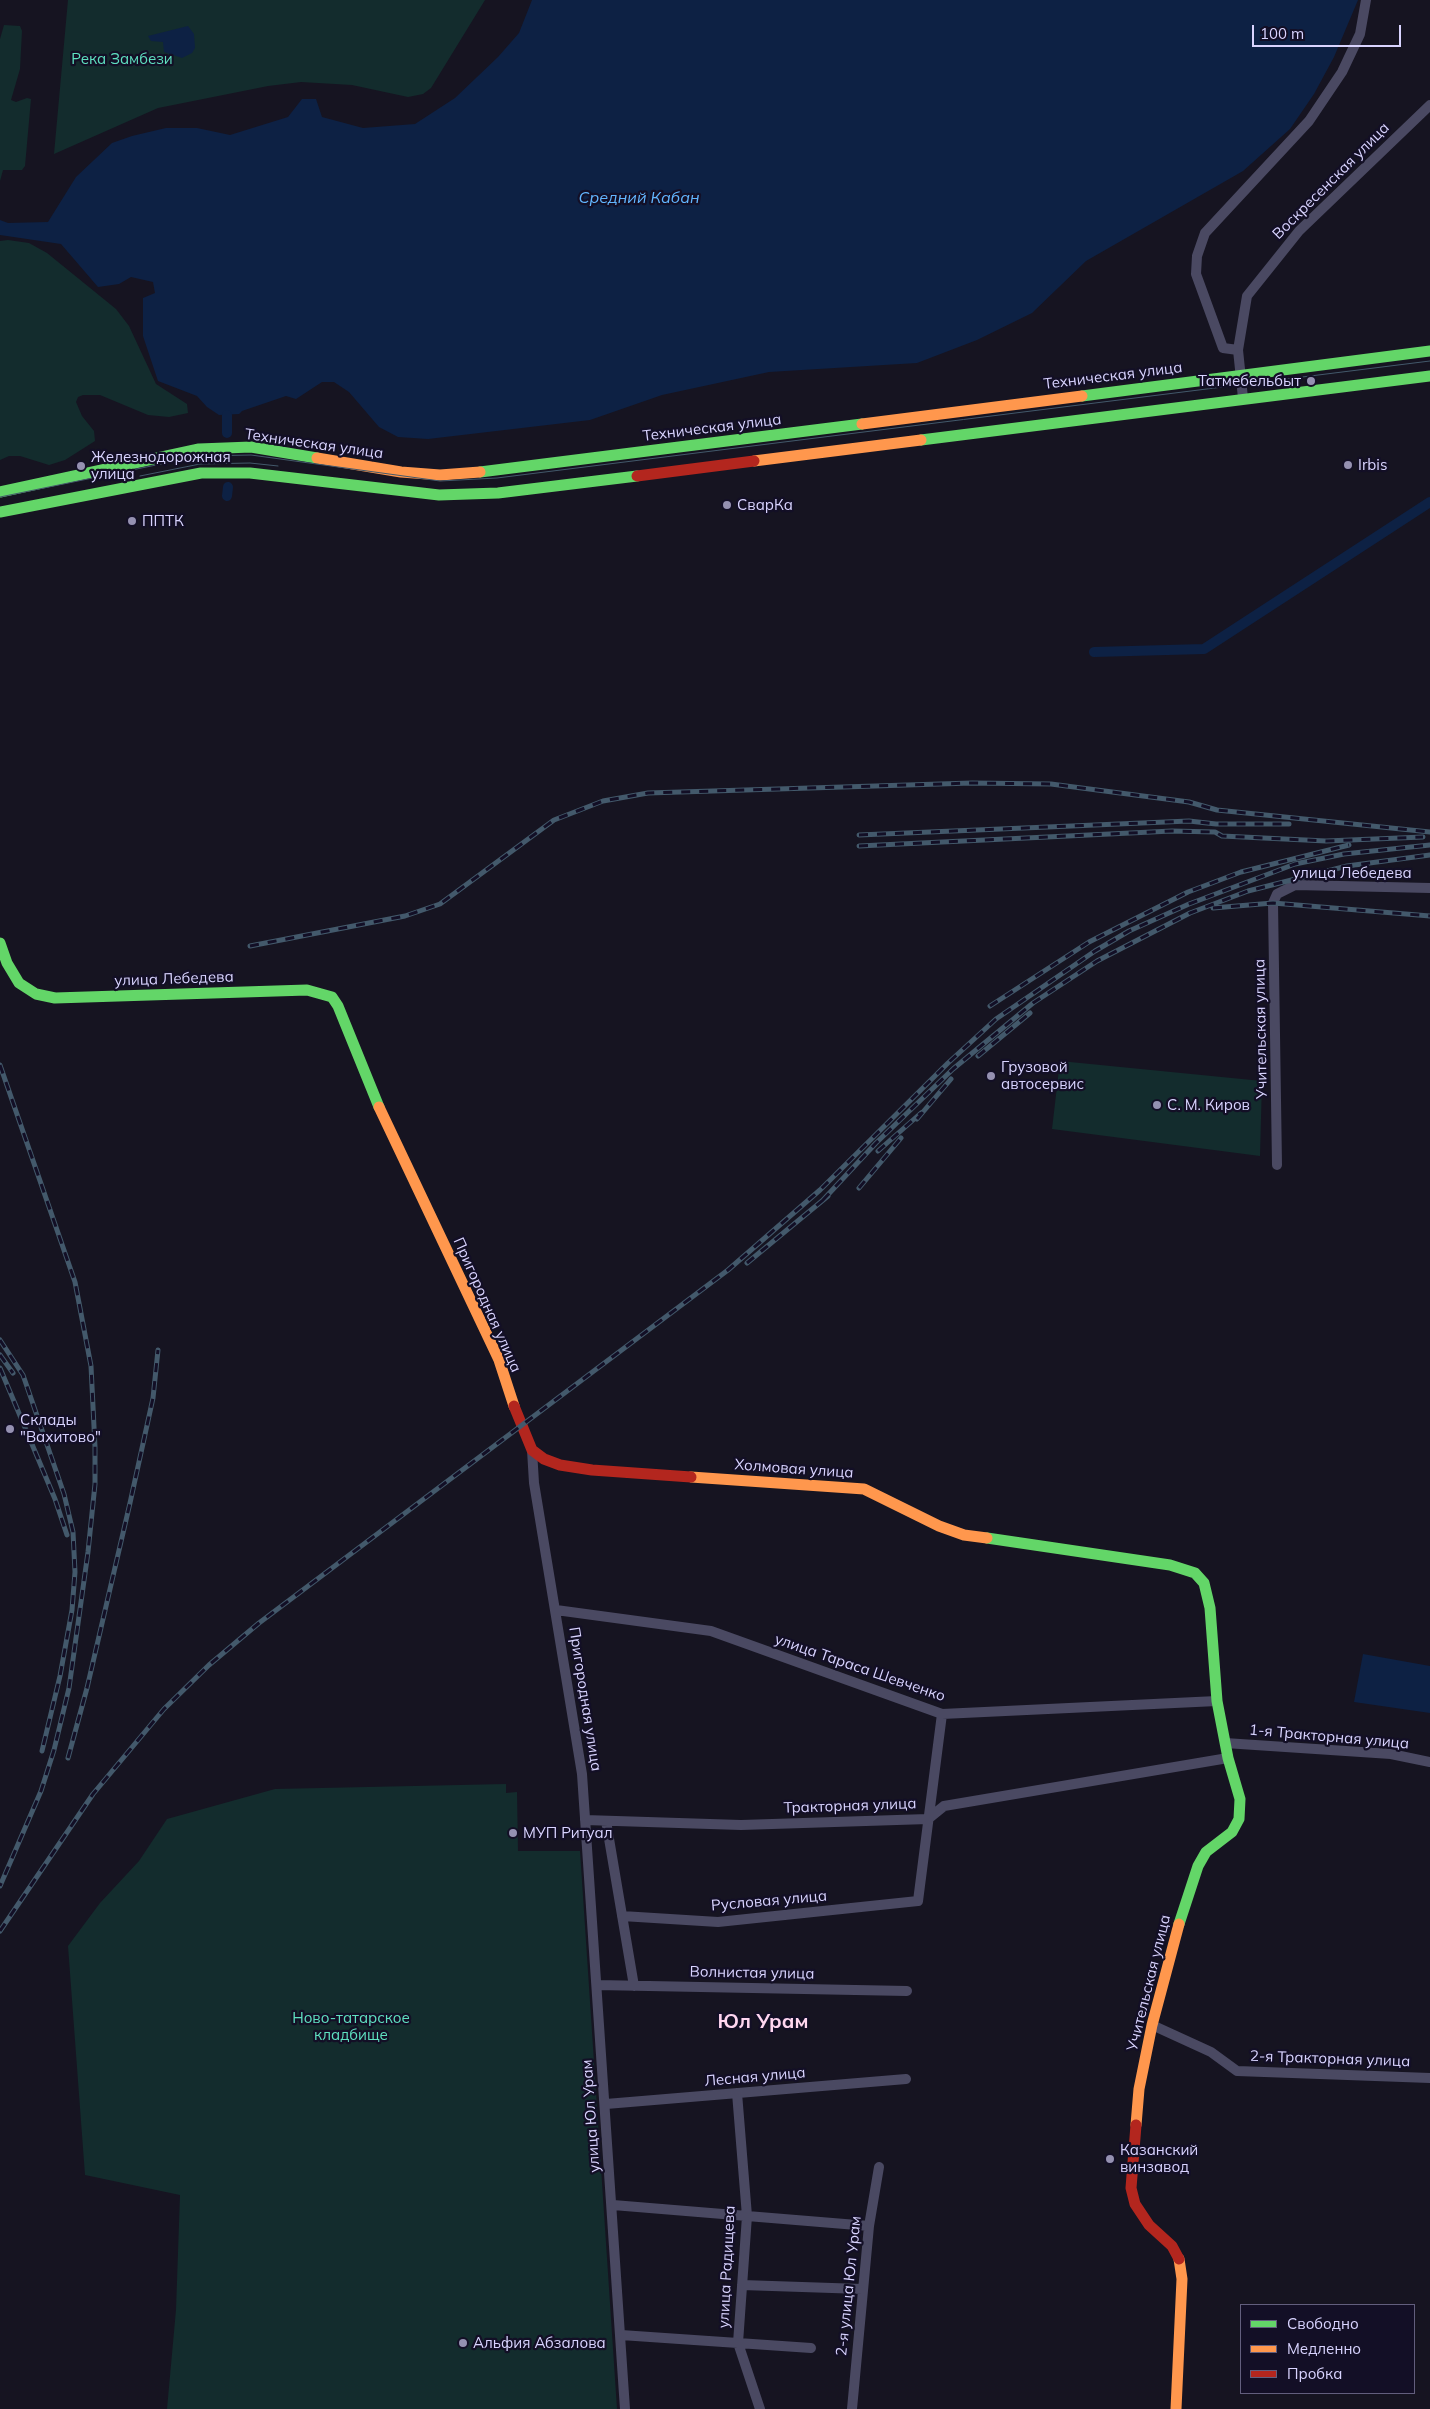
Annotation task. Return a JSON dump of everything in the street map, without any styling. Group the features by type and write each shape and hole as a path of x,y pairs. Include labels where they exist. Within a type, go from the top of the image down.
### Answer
{"main road":[{"name":"Техническая улица","path":"0,492 199,449 251,447 401,472 440,475 500,472 1240,374 1430,351"},
{"path":"0,512 201,474 250,473 439,495 498,493 1430,376"},
{"name":"улица Лебедева","path":"0,943 7,963 19,983 36,994 55,998 307,990 332,997"},
{"name":"Пригородная улица","path":"332,997 338,1006 387,1127 498,1360 521,1426 532,1450"},
{"name":"Холмовая улица","path":"532,1450 544,1459 560,1465 592,1470 864,1489 939,1526 964,1535 1170,1565 1195,1573"},
{"name":"Учительская улица","path":"1176,2409 1182,2279 1180,2261 1172,2246 1148,2226 1135,2204 1131,2188 1139,2088 1152,2025 1187,1895 1198,1866 1206,1852 1232,1832 1239,1819 1240,1799 1228,1758 1217,1701 1208,1596 1204,1583 1195,1573"}],"street":[{"path":"1238,350 1223,348 1196,274 1197,256 1205,233 1309,121 1342,72 1360,34 1366,0"},
{"name":"Воскресенская улица","path":"1243,398 1238,350 1247,296 1299,230 1430,105"},
{"name":"улица Лебедева","path":"1277,894 1295,885 1430,888"},
{"name":"Учительская улица","path":"1277,894 1273,903 1277,1165"},
{"name":"Пригородная улица","path":"532,1450 534,1483 582,1774 585,1820"},
{"name":"улица Тараса Шевченко","path":"556,1610 711,1631 942,1714 1217,1701"},
{"path":"928,1819 942,1714"},
{"name":"1-я Тракторная улица","path":"1225,1743 1391,1754 1430,1762"},
{"name":"Тракторная улица","path":"585,1820 741,1825 928,1819 944,1806 1228,1758"},
{"name":"Русловая улица","path":"622,1916 718,1922 918,1901 928,1819"},
{"name":"улица Юл Урам","path":"585,1820 613,2205 625,2409"},
{"path":"606,1821 634,1986"},
{"name":"Волнистая улица","path":"597,1985 907,1991"},
{"name":"2-я Тракторная улица","path":"1152,2025 1211,2052 1236,2072 1430,2078"},
{"name":"Лесная улица","path":"606,2104 906,2079"},
{"name":"улица Радищева","path":"736,2093 747,2216 738,2343 760,2409"},
{"name":"2-я улица Юл Урам","path":"852,2409 869,2226 879,2167"},
{"path":"613,2205 869,2226"},
{"path":"742,2285 862,2289"},
{"path":"621,2335 811,2348"}],"green space":[{"name":"Река Замбези","path":"68,0 485,0 431,88 423,94 408,97 352,85 301,82 268,86 158,108 54,154"},
{"path":"4,25 20,26 22,31 20,69 11,100 16,102 27,98 31,99 25,166 22,170 3,170 0,181 0,39"},
{"path":"8,240 29,243 47,253 116,309 129,326 156,384 187,404 188,413 169,417 148,415 100,395 83,395 78,397 76,402 82,416 94,431 95,441 65,460 49,465 20,456 9,456 0,460 0,241"},
{"path":"1060,1061 1262,1081 1260,1156 1052,1129"},
{"name":"Ново-татарское кладбище","path":"506,1784 506,1793 517,1792 518,1851 580,1851 617,2409 167,2409 176,2310 180,2195 85,2175 68,1946 100,1903 139,1861 167,1819 275,1789"}],"water":[{"name":"Средний Кабан","path":"532,0 1358,0 1334,57 1314,94 1290,129 1243,171 1086,261 1032,313 977,340 917,363 769,372 662,395 590,420 428,439 398,437 379,427 349,392 334,382 322,382 296,399 286,396 242,411 239,414 219,415 207,407 197,396 158,381 143,336 143,298 155,293 153,282 131,277 119,284 98,287 61,244 0,235 0,220 8,223 48,222 76,177 112,143 132,136 166,128 197,128 230,135 288,117 302,99 316,99 322,117 363,128 415,124 455,98 498,57 519,33"},
{"path":"188,26 194,34 195,48 192,53 182,58 164,52 163,42 151,41 148,36"},
{"path":"1363,1654 1430,1666 1430,1713 1354,1702"}],"waterway":[{"path":"227,415 227,433"},
{"path":"227,496 228,487"},
{"path":"1094,652 1204,649 1430,502"}],"tram line":[{"path":"0,497 200,456 251,455 440,481 497,478 1430,361"},
{"path":"140,476 200,464 250,463 278,466"}],"railway":[{"path":"250,946 405,916 440,904 554,820 603,801 648,793 972,783 1051,784 1189,802 1217,810 1430,832"},
{"path":"859,835 1189,821 1216,824 1289,824"},
{"path":"859,846 1172,831 1215,832 1222,836 1326,841 1423,837"},
{"path":"990,1006 1089,942 1188,892 1241,872 1349,845"},
{"path":"0,1931 93,1794 164,1709 209,1665 259,1623 728,1270 820,1190 948,1063 996,1019 1095,951 1129,931 1189,904 1295,864 1344,854 1430,845"},
{"path":"823,1200 876,1143 953,1069 1033,1003 1097,961 1190,913 1248,891 1347,866 1430,855"},
{"path":"1213,908 1273,903 1430,916"},
{"path":"978,1056 1030,1013"},
{"path":"0,1065 75,1282 91,1366 95,1447 95,1484 88,1552 69,1688 54,1750 41,1791 0,1886"},
{"path":"917,1119 951,1079"},
{"path":"878,1151 921,1113"},
{"path":"859,1188 901,1138"},
{"path":"747,1263 828,1196"},
{"path":"0,1340 23,1375 64,1494 73,1532 75,1572 72,1610 60,1676 42,1751"},
{"path":"68,1758 87,1688 130,1503 153,1398 158,1350"},
{"path":"0,1355 13,1373"},
{"path":"0,1368 55,1499 67,1535"}],"traffic: fast":[{"path":"1082,396 1430,351"},
{"path":"921,440 1430,376"},
{"path":"480,472 862,424"},
{"path":"0,492 199,449 251,447 317,458"},
{"path":"0,512 201,473 250,473 439,495 498,493 637,476"},
{"path":"0,943 7,963 19,983 36,994 55,998 307,990 332,997 338,1006 379,1107"},
{"path":"987,1538 1170,1565 1195,1573 1204,1583 1210,1608 1217,1701 1228,1758 1240,1799 1239,1819 1232,1832 1206,1852 1198,1866 1179,1924"}],"traffic: slow":[{"path":"862,424 1082,396"},
{"path":"754,461 921,440"},
{"path":"317,458 401,472 440,475 480,472"},
{"path":"379,1107 499,1360 514,1406"},
{"path":"691,1477 864,1489 939,1526 964,1535 987,1538"},
{"path":"1136,2125 1139,2089 1152,2025 1179,1924"},
{"path":"1176,2409 1182,2279 1179,2259"}],"traffic: jam":[{"path":"637,476 754,461"},
{"path":"514,1406 532,1450 544,1459 560,1465 592,1470 691,1477"},
{"path":"1136,2125 1131,2188 1135,2204 1149,2225 1172,2246 1179,2259"}],"place":[{"name":"Татмебельбыт","path":"1311,381"},
{"name":"Irbis","path":"1348,465"},
{"name":"Железнодорожная улица","path":"81,466"},
{"name":"СварКа","path":"727,505"},
{"name":"ППТК","path":"132,521"},
{"name":"Грузовой автосервис","path":"991,1076"},
{"name":"С. М. Киров","path":"1157,1105"},
{"name":"Склады \"Вахитово\"","path":"10,1429"},
{"name":"МУП Ритуал","path":"513,1833"},
{"name":"Казанский винзавод","path":"1110,2159"},
{"name":"Альфия Абзалова","path":"463,2343"}],"district":[{"name":"Юл Урам","path":"763,2022"}]}
